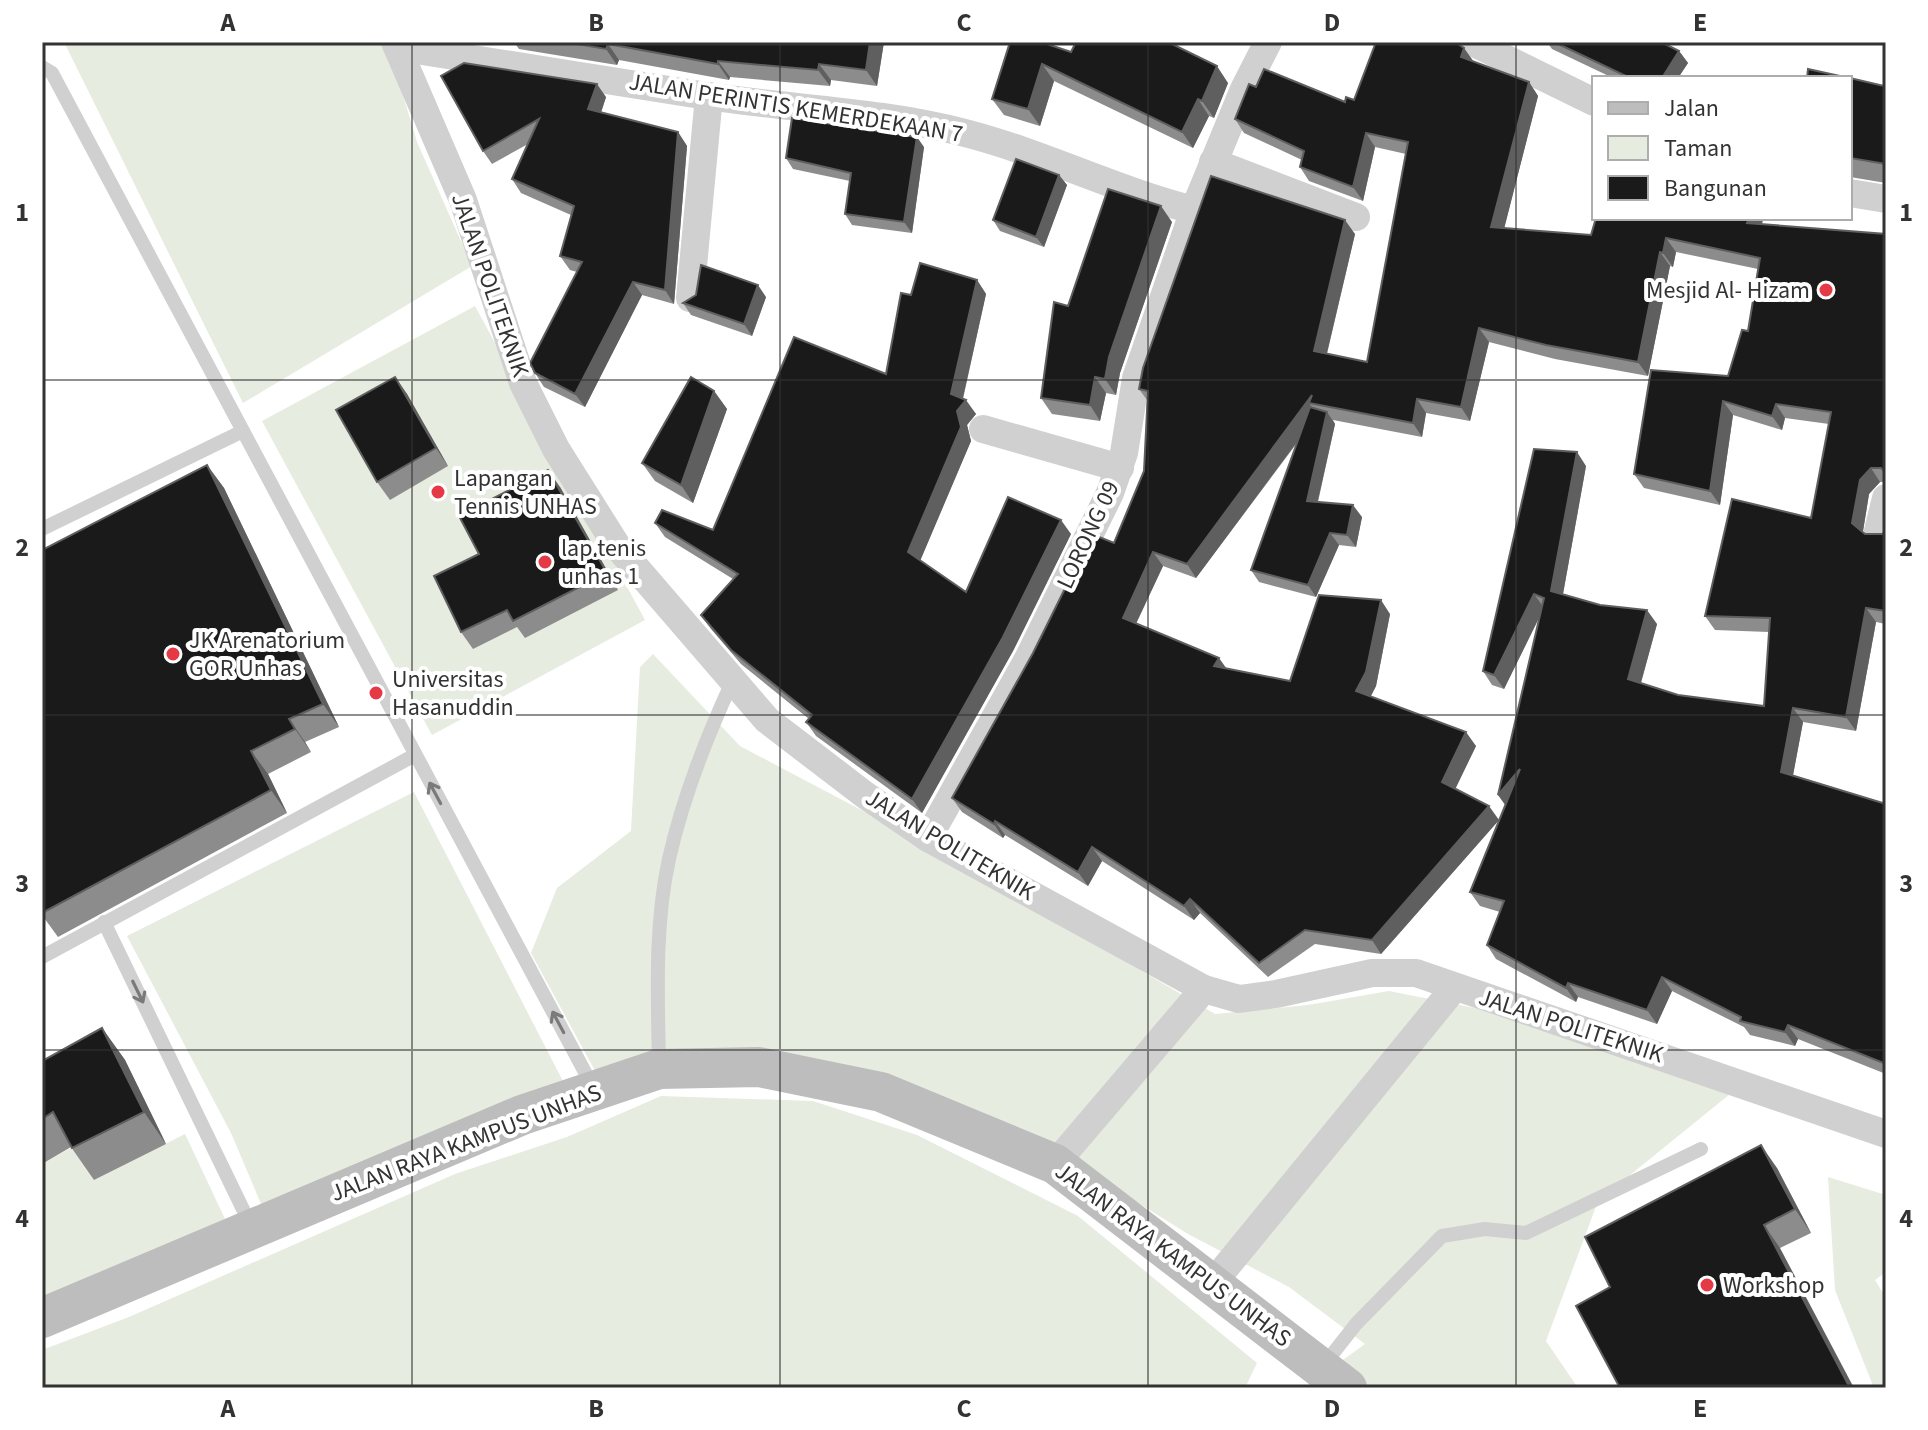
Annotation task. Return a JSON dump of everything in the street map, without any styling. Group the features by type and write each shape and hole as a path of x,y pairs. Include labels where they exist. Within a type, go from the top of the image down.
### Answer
{"street":[{"path":"1194,210 1268,42"},
{"path":"1472,42 1592,101"},
{"name":"JALAN PERINTIS KEMERDEKAAN 7","path":"396,44 709,96 889,118 963,132 1017,148 1143,197 1194,210"},
{"name":"JALAN POLITEKNIK","path":"396,44 463,200 515,365 556,449 617,546 767,720 865,795 928,838 1204,989 1239,999 1386,973 1416,973 1886,1134"},
{"path":"690,298 709,96"},
{"path":"1213,162 1356,217"},
{"path":"1852,193 1886,199"},
{"name":"LORONG 09","path":"928,838 1028,659 1120,468 1136,378 1194,210"},
{"path":"983,429 1120,468"},
{"path":"1882,531 1886,498"},
{"path":"1212,1284 1455,987"},
{"path":"1055,1164 1204,989"},
{"name":"JALAN RAYA KAMPUS UNHAS","path":"42,1318 522,1115 659,1069 759,1067 881,1092 1055,1164 1334,1378"}],"lane":[{"path":"42,67 52,73 595,1091"},
{"path":"42,529 243,431"},
{"path":"659,1069 658,960 669,862 696,764 733,680"},
{"path":"42,957 415,755"},
{"path":"104,922 252,1229"},
{"path":"1334,1378 1356,1324 1442,1236 1485,1229 1526,1233 1701,1149"}],"green space":[{"path":"64,42 387,42 417,142 472,266 243,403"},
{"name":"Lapangan Tennis UNHAS","path":"475,306 645,620 432,735 262,421"},
{"path":"653,654 740,746 920,841 1215,1014 1308,1005 1389,991 1510,1015 1730,1094 1598,1201 1546,1341 1578,1388 1304,1388 1365,1344 1289,1287 1188,1234 1052,1149 795,1065 600,1080 531,953 557,888 631,831 640,667"},
{"path":"414,792 567,1089 264,1211 231,1133 127,936"},
{"path":"661,1096 813,1101 917,1135 1078,1216 1257,1363 1245,1388 42,1388 42,1350 129,1317 455,1174 567,1137"},
{"path":"185,1134 225,1219 42,1303 42,1164 76,1145 94,1180"},
{"path":"1828,1177 1886,1195 1886,1272 1875,1280 1886,1298 1886,1388 1874,1388 1835,1290"}],"building":[{"path":"565,42 870,42 866,70 819,64 818,70 718,61 718,64 608,44 606,49"},
{"path":"1010,42 1041,42 1071,52 1076,42 1168,42 1217,66 1202,101 1198,99 1182,132 1042,64 1028,109 992,99"},
{"path":"1376,42 1455,42 1464,48 1461,57 1529,82 1491,227 1591,235 1595,220 1748,220 1747,223 1886,234 1886,473 1881,468 1871,468 1860,480 1852,523 1865,534 1882,534 1886,531 1886,611 1866,608 1846,717 1793,708 1781,772 1886,804 1886,1064 1788,1025 1785,1032 1740,1021 1741,1017 1662,977 1647,1010 1568,983 1566,988 1487,945 1504,901 1470,892 1520,769 1498,795 1544,598 1534,594 1494,675 1483,671 1534,449 1577,452 1551,591 1600,605 1647,610 1628,679 1678,695 1764,706 1770,618 1705,616 1732,499 1811,518 1831,412 1776,404 1772,416 1723,401 1710,491 1634,474 1651,370 1728,376 1742,330 1748,331 1760,258 1666,238 1663,253 1660,252 1638,362 1546,345 1479,328 1461,407 1417,399 1413,423 1309,403 1312,395 1187,564 1153,552 1123,618 1219,658 1214,666 1290,681 1319,595 1381,600 1366,672 1356,691 1466,732 1442,782 1489,806 1372,940 1305,930 1259,963 1190,899 1184,906 1092,847 1078,872 952,798 1033,653 1092,534 1114,543 1144,471 1148,391 1139,389 1143,368 1211,176 1345,220 1314,351 1367,362 1408,142 1366,133 1353,187 1300,167 1304,151 1235,119 1249,84 1256,87 1264,69 1345,102 1346,97 1354,100"},
{"path":"1554,42 1661,42 1679,51 1663,76 1626,76"},
{"path":"464,63 597,84 588,109 678,132 665,290 633,282 575,394 535,373 530,363 582,262 560,256 574,206 512,179 539,119 483,151 441,76"},
{"path":"1808,69 1840,76 1807,76"},
{"path":"1886,77 1886,164 1852,158 1852,78 1884,86"},
{"path":"792,118 917,137 904,222 845,214 851,173 786,158"},
{"path":"1016,159 1059,175 1036,237 993,220"},
{"path":"1108,189 1161,206 1109,357 1105,379 1095,377 1090,405 1041,398 1054,302 1068,306"},
{"path":"920,263 977,280 951,394 966,400 957,411 961,427 908,552 966,592 1008,497 1061,520 1003,637 912,799 806,722 812,715 731,650 701,615 738,574 655,523 662,510 713,530 794,337 886,374 901,293 911,295"},
{"path":"701,265 758,285 744,324 683,303 696,295"},
{"path":"395,377 436,448 377,482 336,410"},
{"path":"691,377 714,391 681,485 642,463"},
{"path":"1310,407 1327,412 1307,501 1353,505 1347,535 1330,533 1308,585 1251,570"},
{"name":"JK Arenatorium GOR Unhas","path":"207,465 323,704 289,719 295,729 251,751 271,790 42,913 42,550"},
{"name":"lap.tenis unhas 1","path":"548,470 607,573 513,621 507,610 461,632 434,576 479,554 459,516"},
{"path":"102,1028 144,1112 72,1148 53,1112 42,1119 42,1061"},
{"name":"Workshop","path":"1761,1145 1795,1209 1764,1225 1850,1388 1620,1388 1576,1306 1610,1287 1585,1237"}],"place":[{"name":"Mesjid Al- Hizam","path":"1826,290"},
{"name":"Lapangan Tennis UNHAS","path":"438,492"},
{"name":"lap.tenis unhas 1","path":"545,562"},
{"name":"JK Arenatorium GOR Unhas","path":"173,654"},
{"name":"Universitas Hasanuddin","path":"376,693"},
{"name":"Workshop","path":"1707,1285"}]}
